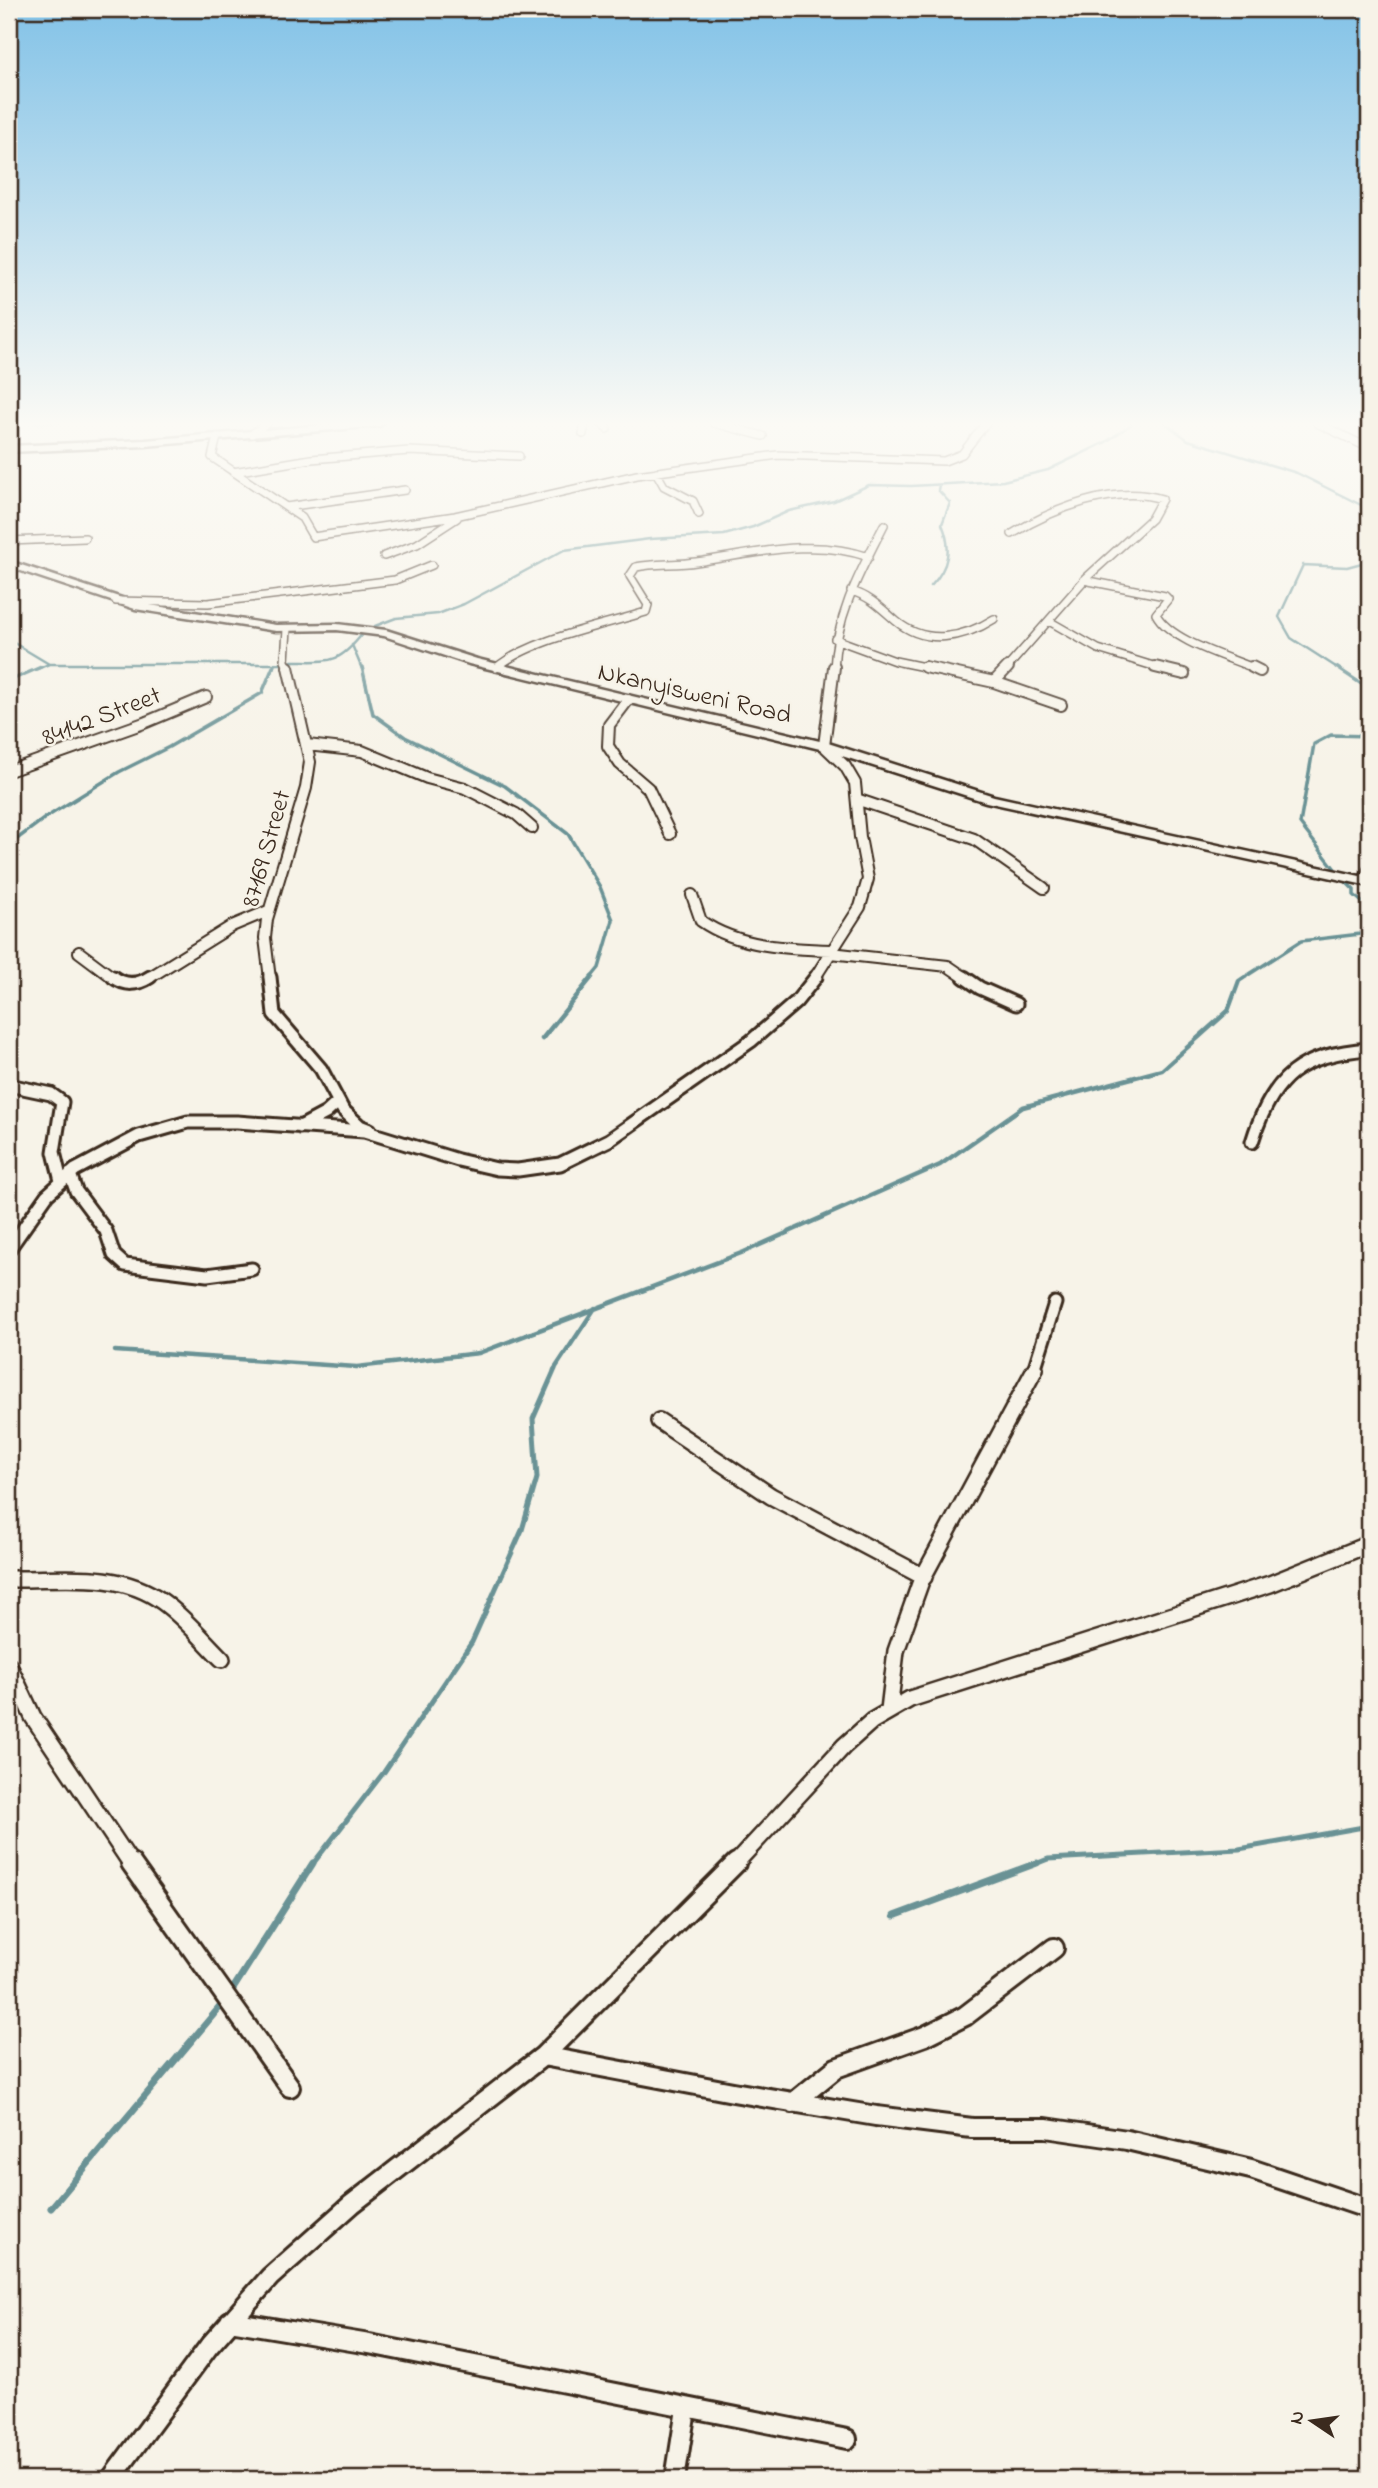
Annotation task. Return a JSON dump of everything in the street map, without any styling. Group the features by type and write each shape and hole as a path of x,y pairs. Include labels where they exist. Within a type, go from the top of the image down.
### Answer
{"street":[{"path":"9,541 27,539"},
{"path":"384,556 425,539"},
{"path":"9,1249 35,1210 66,1177 127,1142 176,1124 202,1120 375,1133 462,1164 492,1170 545,1168 582,1157 603,1146 767,1027 798,1000 860,906 867,887 867,869 858,825 859,800 854,779 839,759 824,746 833,681 835,639 851,591 877,539"},
{"path":"994,682 1084,580 1128,539"},
{"path":"496,667 509,657 531,647 646,612 648,605 631,576 632,569 636,567 822,547 852,549 869,557"},
{"name":"Nkanyisweni Road","path":"9,564 116,601 156,610 287,629 337,627 375,631 496,667 824,746 990,799 1368,877"},
{"path":"116,601 182,604 237,600 395,579 432,565"},
{"path":"1084,580 1166,596 1168,599 1156,614 1168,630 1260,671"},
{"path":"851,591 864,595 905,628 920,633 949,636 969,633 994,619"},
{"path":"1049,621 1075,639 1108,655 1184,674"},
{"name":"87169 Street","path":"287,629 284,655 310,762 306,788 268,911 265,938 274,1014 321,1069 338,1102 360,1126 375,1133"},
{"path":"835,639 895,662 994,682 1061,705"},
{"name":"84142 Street","path":"9,771 144,723 206,697"},
{"path":"628,700 609,725 608,746 620,764 648,788 670,834"},
{"path":"307,745 362,751 428,778 464,788 516,814 531,828"},
{"path":"859,800 974,839 1044,888"},
{"path":"692,895 698,917 712,928 742,938 786,947 948,966 980,988 1016,1004"},
{"path":"79,952 119,982 139,984 211,937 268,911"},
{"path":"1252,1142 1258,1115 1276,1084 1288,1072 1305,1062 1330,1054 1369,1049"},
{"path":"9,1085 51,1094 62,1102 54,1152 66,1177 106,1231 114,1255 125,1265 207,1275 252,1269"},
{"path":"300,1128 317,1119 338,1102"},
{"path":"889,1710 895,1652 924,1577 1032,1375 1041,1354 1055,1303"},
{"path":"659,1422 771,1496 924,1577"},
{"path":"111,2479 230,2320 270,2277 352,2204 543,2056 751,1848 844,1746 889,1710 928,1693 1270,1584 1369,1544"},
{"path":"9,1579 78,1578 121,1583 141,1589 164,1603 222,1659"},
{"path":"9,1666 33,1717 97,1815 290,2087"},
{"path":"793,2103 836,2068 925,2036 965,2016 1054,1948"},
{"path":"543,2056 793,2103 952,2126 1045,2128 1107,2137 1263,2172 1316,2188 1369,2209"},
{"path":"230,2320 369,2344 847,2439"},
{"path":"675,2479 686,2409"}],"waterway":[{"path":"375,626 396,618 438,614 464,604 564,550 649,539"},
{"path":"931,586 945,564 947,539"},
{"path":"1339,669 1291,638 1279,617 1303,565 1347,567 1369,561"},
{"path":"352,645 363,633"},
{"path":"9,640 49,664"},
{"path":"292,661 333,659 352,645"},
{"path":"352,645 362,669"},
{"path":"37,669 49,664"},
{"path":"49,664 275,664"},
{"path":"273,669 275,664"},
{"path":"275,664 281,664"},
{"path":"9,681 41,667"},
{"path":"9,845 45,818 119,772 169,747 262,693 273,667"},
{"path":"362,667 373,714 405,737 505,786 568,834 600,887 613,920 599,968 590,979"},
{"path":"1339,669 1369,689"},
{"path":"1335,869 1300,824 1314,744 1331,735 1369,736"},
{"path":"1345,881 1354,890 1354,895 1369,908"},
{"path":"1242,979 1301,941 1369,933"},
{"path":"542,1039 592,977"},
{"path":"594,1309 744,1252 940,1165 1023,1107 1162,1070 1228,1011 1242,979"},
{"path":"115,1351 357,1367 479,1353 594,1309"},
{"path":"554,1370 594,1309"},
{"path":"312,1865 384,1772 472,1642 522,1530 537,1478 533,1419 555,1369"},
{"path":"1033,1865 1048,1859 1239,1849 1369,1826"},
{"path":"231,1992 313,1863"},
{"path":"894,1916 1037,1863"},
{"path":"51,2208 224,2002"}]}
